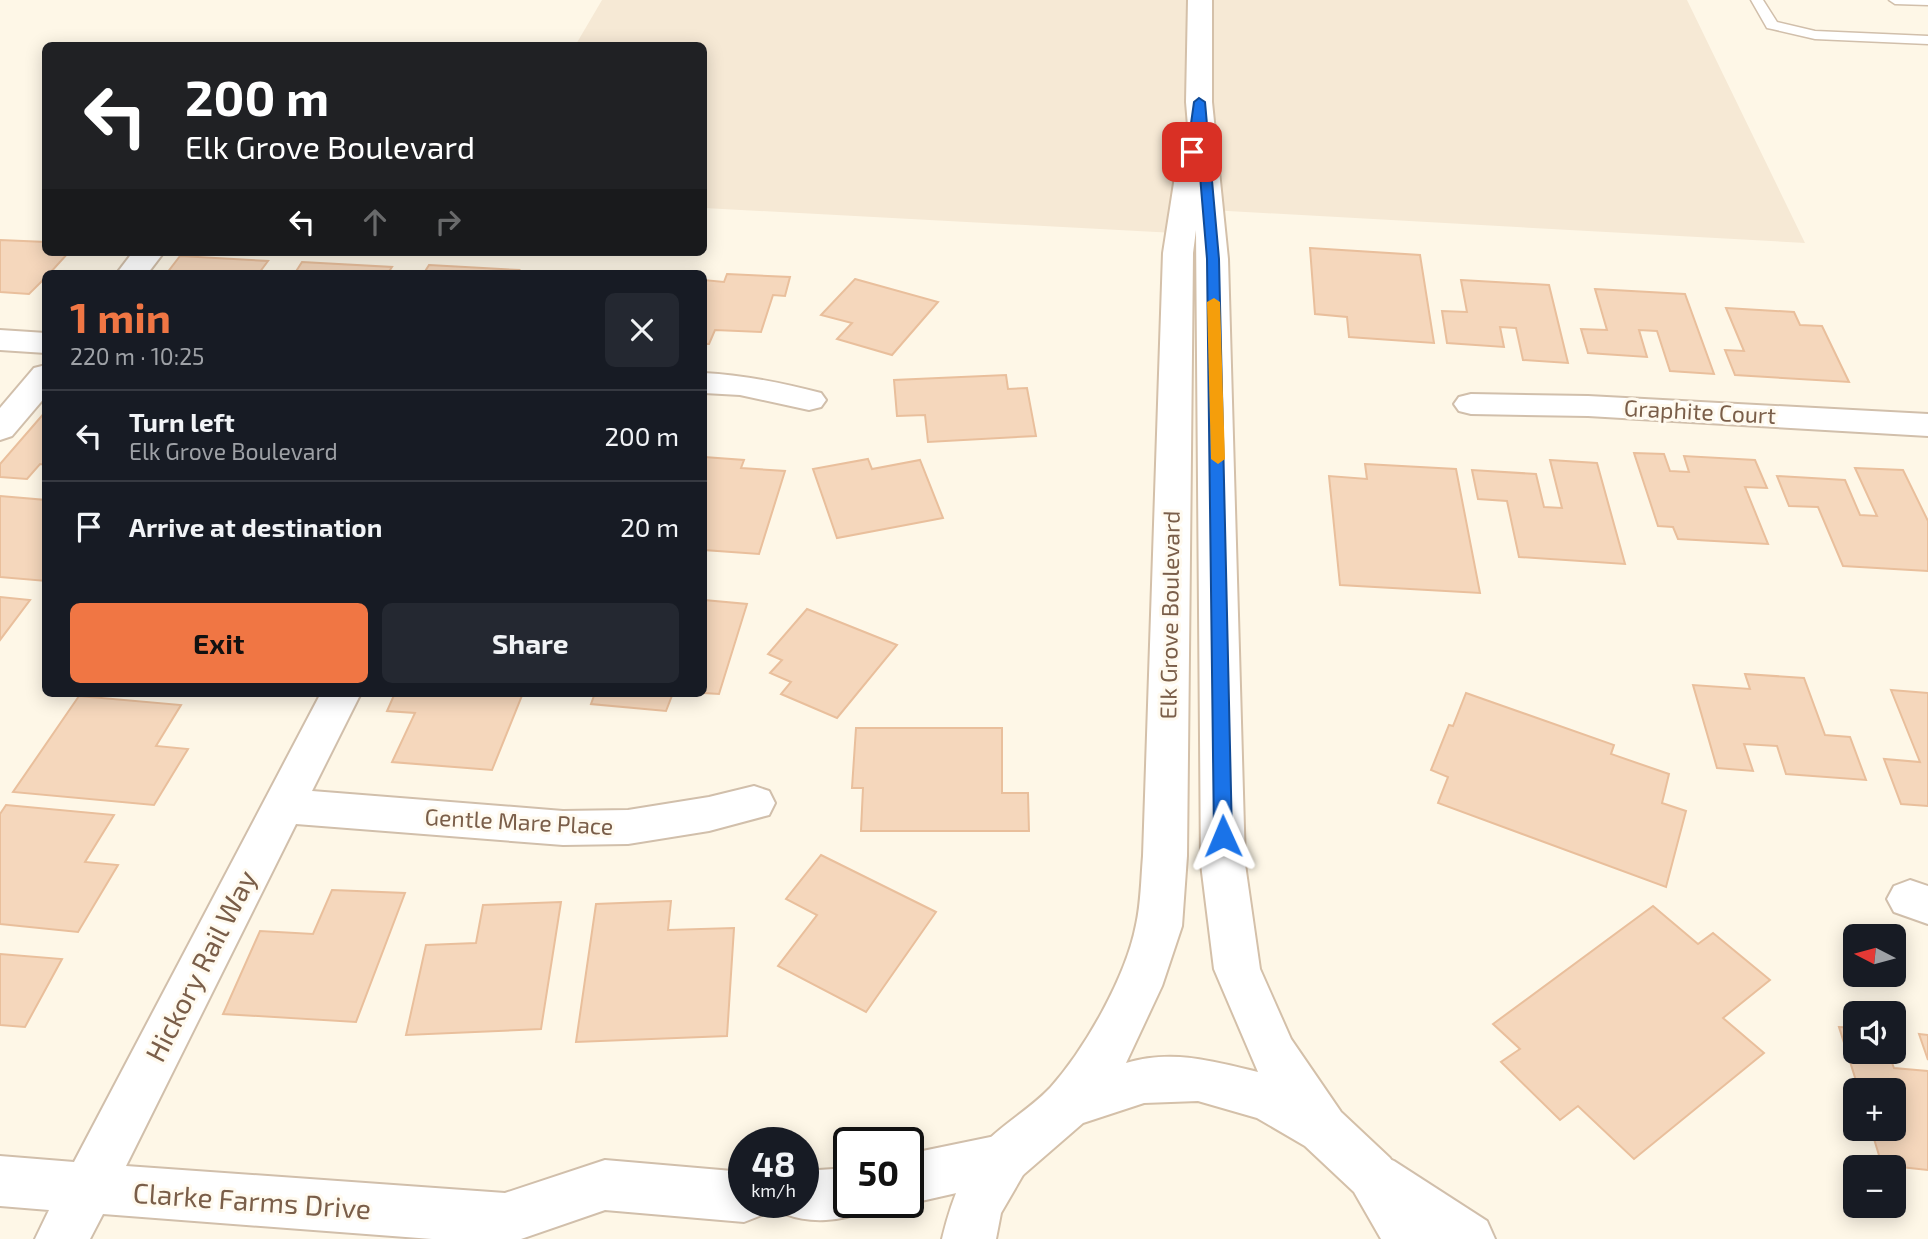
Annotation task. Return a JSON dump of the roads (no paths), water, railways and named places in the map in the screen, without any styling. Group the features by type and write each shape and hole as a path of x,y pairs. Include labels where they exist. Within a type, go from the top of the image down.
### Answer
{"main road":[{"name":"Elk Grove Boulevard","path":"1200,0 1199,102 1213,259 1223,864 1237,969 1273,1053 1323,1129"},
{"name":"Elk Grove Boulevard","path":"1067,1105 1108,1050 1138,986 1159,926 1165,856 1178,253 1199,102"},
{"path":"134,270 146,256"},
{"path":"0,340 42,343"},
{"path":"0,429 42,380"},
{"path":"707,383 740,385 809,400"},
{"name":"Graphite Court","path":"1471,404 1588,406 1928,425"},
{"name":"Hickory Rail Way","path":"62,1239 339,697"},
{"name":"Gentle Mare Place","path":"283,806 563,828 628,827 709,814 754,803"},
{"path":"969,1239 976,1206 1005,1158 1067,1105 1144,1080 1198,1079 1269,1098 1323,1129 1372,1175 1468,1239"},
{"path":"924,1176 1005,1158"},
{"path":"1372,1175 1410,1239"},
{"name":"Clarke Farms Drive","path":"0,1181 519,1229 605,1185 728,1196"}],"lane":[{"path":"1757,0 1772,25 1815,35 1928,40"},
{"path":"1895,0 1928,1"}]}
